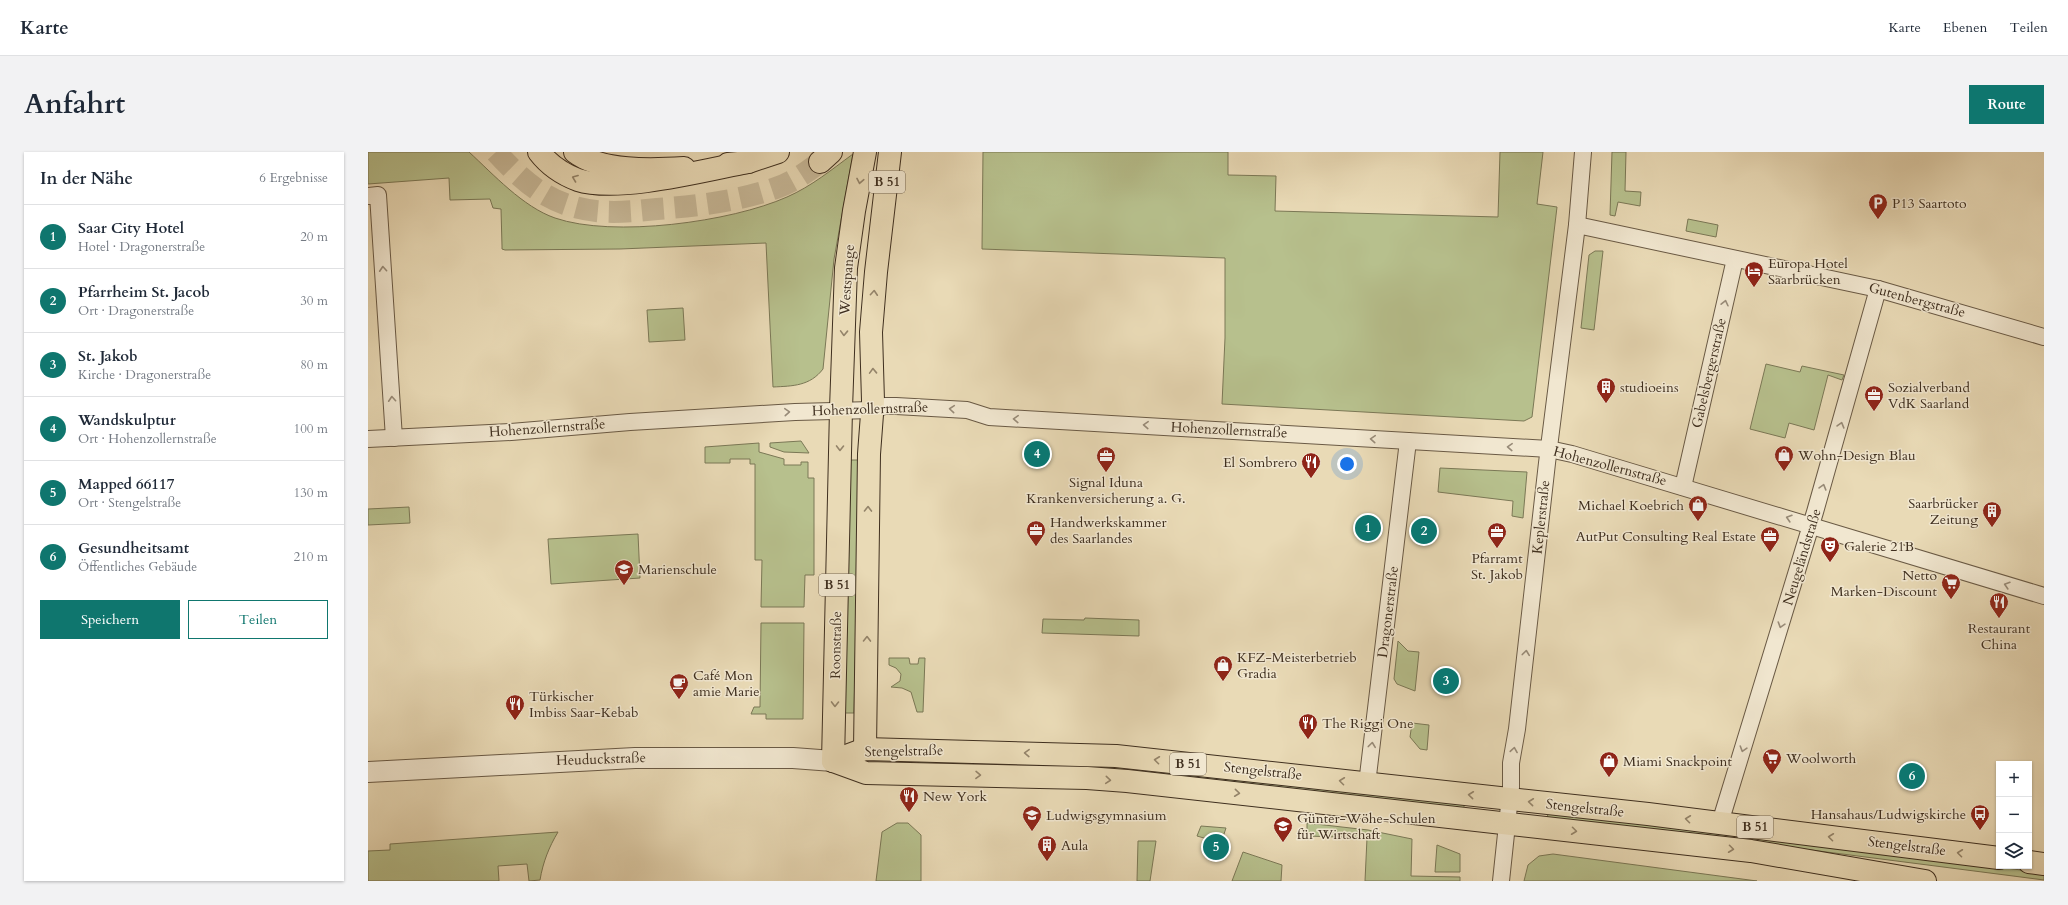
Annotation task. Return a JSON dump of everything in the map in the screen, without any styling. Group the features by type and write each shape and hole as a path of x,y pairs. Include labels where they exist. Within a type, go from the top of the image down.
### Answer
{"main road":[{"path":"539,152 546,161 559,172 580,180 613,175 661,179 748,162 778,152"},
{"path":"574,152 613,175"},
{"name":"Westspange","path":"841,409 846,268 854,210 865,152"},
{"name":"Westspange","path":"872,410 872,332 876,272 890,152"},
{"name":"Roonstraße","path":"833,761 841,409"},
{"name":"B 51","path":"865,748 869,454 872,410"},
{"name":"Stengelstraße","path":"833,761 865,748 1116,756 1720,823 1996,858"},
{"name":"Stengelstraße","path":"833,761 866,773 1093,778 1508,823 1751,851 1925,881"},
{"path":"2032,862 2044,864"}],"street":[{"name":"Keplerstraße","path":"1501,881 1510,800 1510,767 1517,729 1549,449 1577,225 1582,152"},
{"path":"368,196 378,195 394,438"},
{"name":"Gutenbergstraße","path":"1577,225 1878,289 2044,337"},
{"name":"Gabelsbergerstraße","path":"1683,487 1736,259"},
{"name":"Neugeländstraße","path":"1720,823 1811,525 1878,289"},
{"name":"Hohenzollernstraße","path":"368,439 511,432 768,413 841,409 872,410 885,406 967,410 989,417 1549,449 1572,454 2044,596"},
{"name":"Dragonerstraße","path":"1367,784 1408,441"},
{"name":"Heuduckstraße","path":"368,772 628,758 727,757 812,759 833,761"}],"green space":[{"path":"368,152 469,152 498,180 520,198 543,213 555,218 579,224 608,227 639,227 704,220 735,214 763,206 805,188 853,154 834,259 823,369 818,375 807,382 773,387 766,243 620,249 505,250 502,249 501,209 493,208 490,199 450,200 449,178 368,184"},
{"path":"983,152 1228,152 1228,175 1276,176 1275,211 1498,217 1500,152 1543,152 1537,204 1557,207 1532,417 1524,421 1222,404 1225,338 1225,258 982,249"},
{"path":"1612,152 1626,152 1625,191 1641,192 1640,206 1618,202 1615,216 1610,215"},
{"path":"1688,219 1718,225 1716,237 1686,231"},
{"path":"1595,251 1603,251 1594,330 1581,328 1589,255"},
{"path":"683,308 685,340 649,342 647,310"},
{"path":"1766,364 1800,372 1802,366 1844,375 1842,380 1828,375 1814,430 1789,423 1785,438 1750,429"},
{"path":"801,441 809,453 784,452 770,447 770,443"},
{"path":"759,443 759,452 784,459 784,465 801,465 801,462 808,462 808,478 814,478 814,575 805,575 804,607 761,607 762,560 755,560 755,464 750,464 750,459 730,459 730,463 705,463 705,447"},
{"path":"850,460 860,460 854,713 845,713"},
{"path":"1440,468 1527,472 1523,518 1512,516 1513,501 1438,492"},
{"path":"409,507 410,523 368,525 368,509"},
{"path":"638,534 640,578 551,584 548,539"},
{"path":"1085,618 1139,620 1139,636 1042,633 1043,619 1084,620"},
{"path":"761,623 804,623 803,719 766,719 766,714 751,714 754,707 760,707"},
{"path":"1398,641 1408,651 1419,652 1415,691 1397,684 1394,679"},
{"path":"889,658 909,658 910,664 918,664 919,658 925,658 923,712 917,712 911,692 902,688 891,687 900,681 901,674 896,668 889,665"},
{"path":"1412,723 1429,725 1427,750 1420,749 1410,737"},
{"path":"918,758 1087,763 1464,804 1464,809 918,765"},
{"path":"1548,813 1822,844 1996,867 1996,869 2013,869 2044,873 2044,880 1718,838 1547,819"},
{"path":"897,823 908,823 921,835 921,881 876,881 882,832"},
{"path":"1307,823 1368,830 1412,839 1411,876 1460,877 1460,881 1365,881 1367,838 1307,836"},
{"path":"1201,826 1226,828 1221,843 1197,836"},
{"path":"558,832 547,855 540,880 529,881 527,864 498,866 499,881 368,881 368,851 390,850 390,844"},
{"path":"1138,841 1156,841 1150,881 1137,881"},
{"path":"1437,845 1460,854 1460,872 1435,872"},
{"path":"1243,852 1282,865 1281,881 1232,881"},
{"path":"1553,854 1757,881 1524,881 1528,865 1539,856"}],"tunnel":[{"path":"496,152 520,176 547,196 579,208 612,212 688,206 718,202 762,193 788,183 820,162"}],"place":[{"name":"P13 Saartoto","path":"1878,220"},
{"name":"Europa Hotel Saarbrücken","path":"1754,288"},
{"name":"studioeins","path":"1606,404"},
{"name":"Sozialverband VdK Saarland","path":"1874,412"},
{"name":"Wandskulptur","path":"1037,454"},
{"name":"Wohn-Design Blau","path":"1784,472"},
{"name":"Signal Iduna Krankenversicherung a. G.","path":"1106,473"},
{"name":"El Sombrero","path":"1311,479"},
{"name":"Michael Koebrich","path":"1698,522"},
{"name":"Saar City Hotel","path":"1368,528"},
{"name":"Saarbrücker Zeitung","path":"1992,528"},
{"name":"Pfarrheim St. Jacob","path":"1424,531"},
{"name":"Handwerkskammer des Saarlandes","path":"1036,547"},
{"name":"Pfarramt St. Jakob","path":"1497,549"},
{"name":"AutPut Consulting Real Estate","path":"1770,553"},
{"name":"Galerie 21B","path":"1830,563"},
{"name":"Marienschule","path":"624,586"},
{"name":"Netto Marken-Discount","path":"1951,600"},
{"name":"Restaurant China","path":"1999,619"},
{"name":"St. Jakob","path":"1446,681"},
{"name":"KFZ-Meisterbetrieb Gradia","path":"1223,682"},
{"name":"Café Mon amie Marie","path":"679,700"},
{"name":"Türkischer Imbiss Saar-Kebab","path":"515,721"},
{"name":"The Riggi One","path":"1308,740"},
{"name":"Woolworth","path":"1772,775"},
{"name":"Gesundheitsamt","path":"1912,776"},
{"name":"Miami Snackpoint","path":"1609,778"},
{"name":"New York","path":"909,813"},
{"name":"Hansahaus/Ludwigskirche","path":"1980,831"},
{"name":"Ludwigsgymnasium","path":"1032,832"},
{"name":"Günter-Wöhe-Schulen für Wirtschaft","path":"1283,843"},
{"name":"Mapped 66117","path":"1216,847"},
{"name":"Aula","path":"1047,862"}]}
